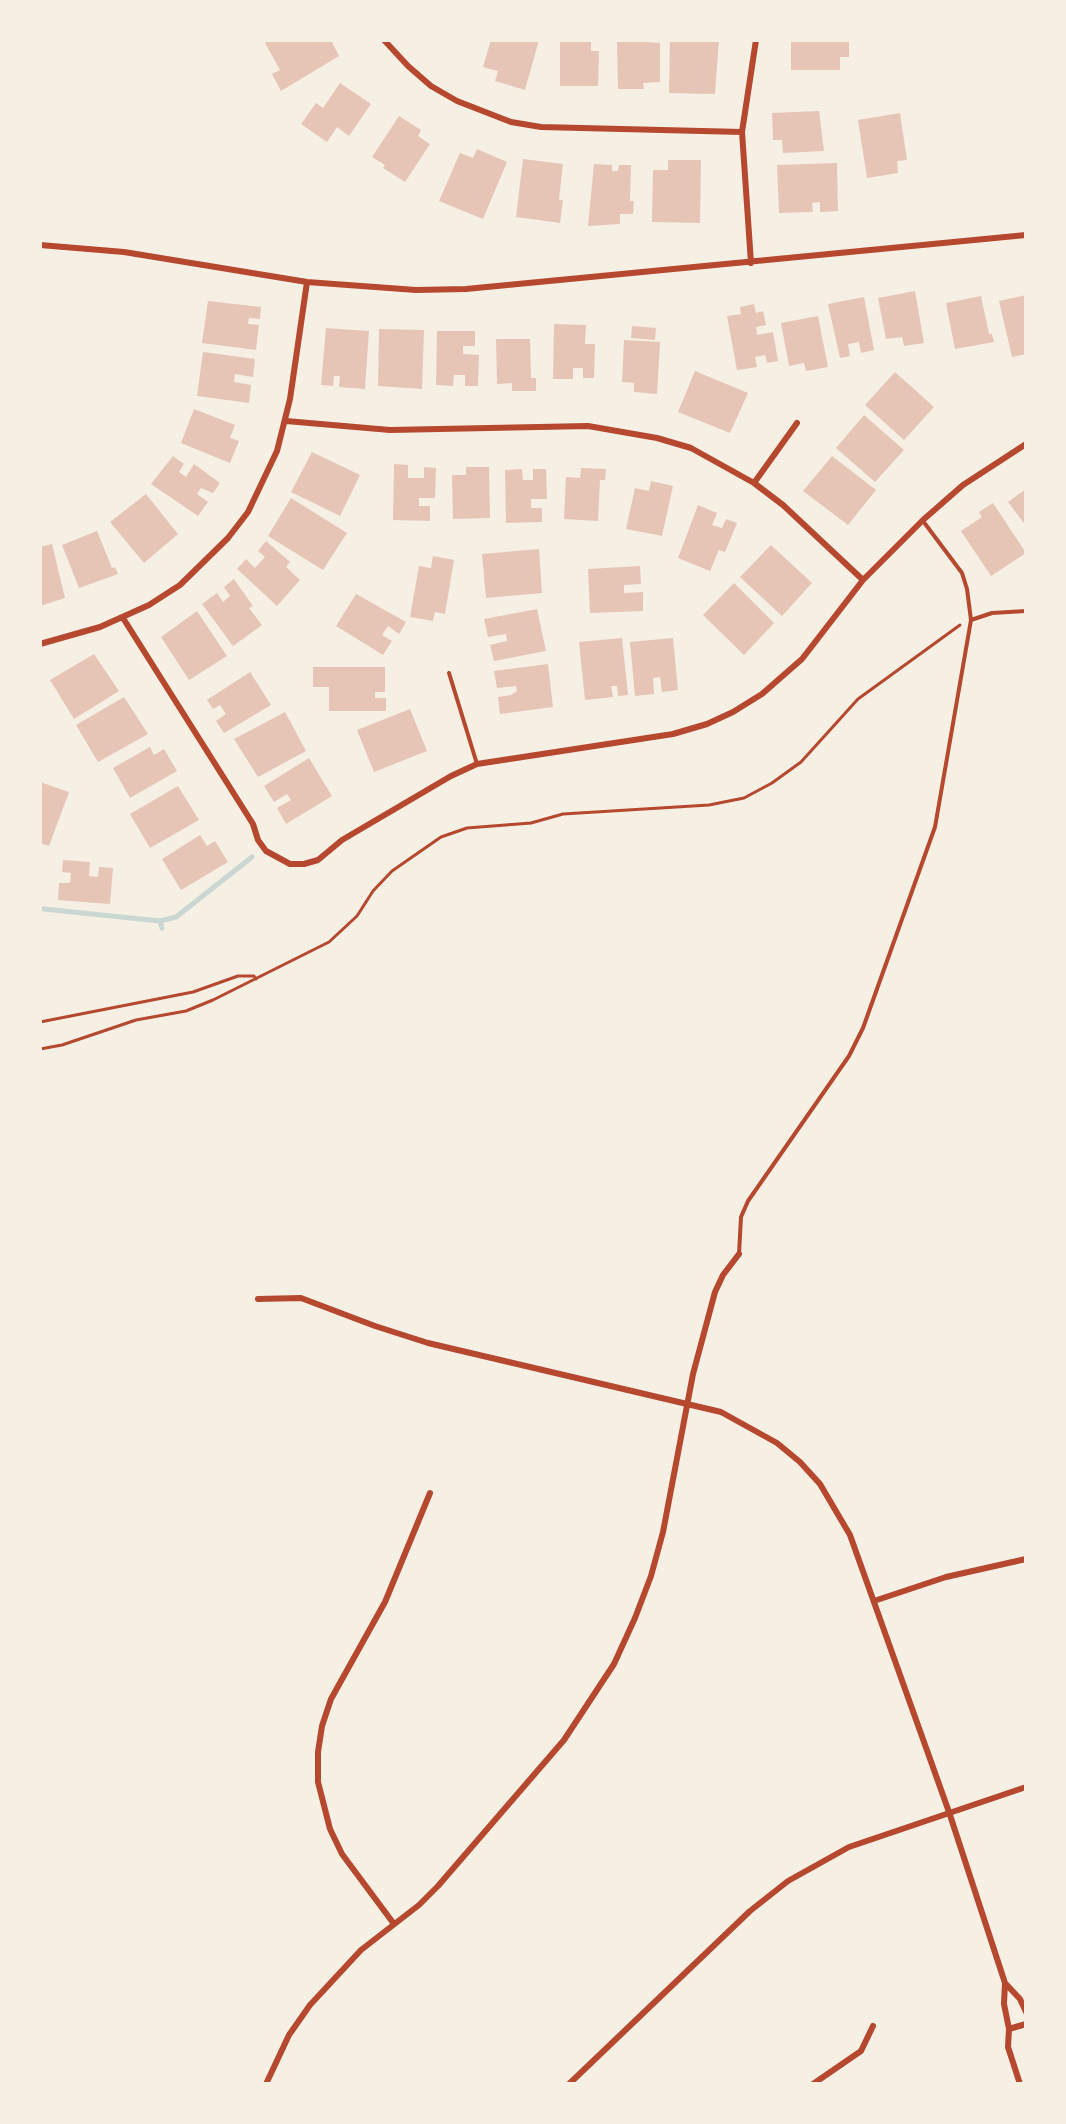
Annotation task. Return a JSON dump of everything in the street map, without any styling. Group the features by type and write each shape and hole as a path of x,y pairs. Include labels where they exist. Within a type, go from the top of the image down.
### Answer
{"street":[{"path":"384,40 431,86 457,101 511,122 541,127 742,132"},
{"path":"751,262 742,132 756,40"},
{"path":"40,245 124,252 307,282 365,288 466,289 1026,236"},
{"path":"40,644 123,618 180,585 205,564 228,538 265,481 286,421 307,282"},
{"path":"286,421 390,430 588,426 657,438 691,448 754,483 783,505 863,580"},
{"path":"754,483 797,423"},
{"path":"123,618 253,824 258,840 277,859 290,864 304,864 318,860 342,840 451,776 477,764 673,734 707,724 733,712 762,694 802,659 863,580 923,520 963,485 1026,444"},
{"path":"266,2084 289,2035 309,2005 361,1950 438,1886 564,1740 614,1664 651,1576 663,1532 687,1403 715,1292 723,1275 739,1254"},
{"path":"258,1299 301,1298 428,1343 721,1412 777,1443 800,1462 837,1509 850,1535 949,1812 1005,1983 1004,2004 1010,2029 1008,2047 1020,2084"},
{"path":"394,1924 342,1854 330,1829 318,1782 318,1752 331,1699 385,1602 430,1493"},
{"path":"874,1601 946,1577 1026,1559"},
{"path":"569,2084 750,1911 788,1881 849,1847 1026,1787"},
{"path":"1005,1983 1020,1999 1026,2012"},
{"path":"1010,2029 1026,2024"},
{"path":"813,2084 861,2051 873,2026"}],"lane":[{"path":"739,1254 741,1217 748,1201 849,1056 871,1008 934,827 970,620 967,589 962,573 923,520"},
{"path":"970,620 992,613 1026,611"},
{"path":"449,673 477,764"}],"path":[{"path":"40,1049 62,1045 136,1020 186,1011 256,979 340,934 357,916 373,891 392,871 416,852 449,834 467,828 531,823 563,814 709,806 753,793 772,783 801,762 858,699 951,630 970,620"},
{"path":"40,1022 193,992 238,976 254,976 256,979"}],"building":[{"path":"270,40 331,40 339,56 281,91 272,74 280,70 265,43"},
{"path":"491,40 539,40 525,90 495,81 498,71 483,67"},
{"path":"560,40 591,40 591,51 599,51 598,86 560,86"},
{"path":"617,40 660,43 660,82 643,83 644,89 618,89"},
{"path":"670,40 719,40 715,94 669,93"},
{"path":"791,40 849,40 849,57 840,57 840,70 791,70"},
{"path":"340,83 371,104 349,136 337,127 327,142 301,124 316,103 323,108"},
{"path":"819,111 824,151 783,153 782,140 773,140 772,113"},
{"path":"900,113 907,160 897,161 898,173 867,178 858,120"},
{"path":"399,116 421,130 418,136 430,144 405,182 383,168 385,165 372,157"},
{"path":"477,149 507,162 483,219 439,201 460,153 473,158"},
{"path":"523,159 563,164 559,200 563,200 560,223 516,217"},
{"path":"668,160 701,160 700,223 652,222 653,170 668,170"},
{"path":"837,163 838,211 820,212 820,202 812,203 813,212 779,213 777,165"},
{"path":"594,164 612,165 612,171 618,171 619,165 631,165 630,201 634,201 633,214 620,214 620,224 588,226"},
{"path":"915,291 924,343 904,346 902,337 886,339 878,298"},
{"path":"1026,295 1026,354 1012,357 999,301"},
{"path":"981,296 989,334 992,334 994,342 955,349 946,303"},
{"path":"864,297 874,350 861,353 859,342 848,344 850,356 840,358 828,304"},
{"path":"208,301 261,307 260,319 249,318 248,324 259,325 256,350 202,343"},
{"path":"754,304 756,313 763,311 766,325 756,327 757,335 773,332 778,361 767,363 765,355 755,357 757,367 737,370 727,316 741,314 740,307"},
{"path":"818,316 828,367 806,371 804,363 789,366 781,323"},
{"path":"554,324 586,325 585,344 595,344 594,378 583,378 583,368 573,368 573,379 553,379"},
{"path":"632,326 656,328 655,340 631,338"},
{"path":"326,328 369,331 365,389 339,387 340,376 334,376 333,386 321,385"},
{"path":"379,329 424,330 422,389 378,386"},
{"path":"437,331 475,331 475,346 463,346 463,354 479,355 478,386 465,386 465,375 454,375 453,386 436,385"},
{"path":"496,339 530,339 531,378 536,378 536,391 512,391 512,383 497,384"},
{"path":"624,340 660,342 657,394 634,392 634,383 622,382"},
{"path":"203,352 255,359 253,377 235,374 234,382 251,385 249,403 197,396"},
{"path":"695,371 748,393 730,433 678,412"},
{"path":"895,372 934,407 904,440 865,405"},
{"path":"194,409 235,425 230,438 239,441 230,463 181,443"},
{"path":"864,415 904,450 875,482 836,448"},
{"path":"312,452 360,475 340,516 291,492"},
{"path":"173,456 184,464 179,472 186,477 194,464 220,483 213,493 201,488 197,494 208,502 198,516 151,484"},
{"path":"832,456 876,490 848,525 803,491"},
{"path":"394,464 408,465 408,478 424,478 424,467 436,468 435,498 419,498 419,506 430,506 430,521 393,520"},
{"path":"466,467 489,467 490,518 453,519 452,475 466,475"},
{"path":"581,468 606,469 605,480 600,480 598,521 564,519 566,477 580,478"},
{"path":"522,469 523,480 533,480 533,469 546,469 547,499 531,499 531,508 542,508 542,522 506,523 505,470"},
{"path":"651,481 673,486 662,536 626,529 635,488 649,491"},
{"path":"1026,489 1026,526 1008,502"},
{"path":"146,494 178,534 144,563 110,522"},
{"path":"291,498 347,533 323,570 268,536"},
{"path":"993,503 1026,553 991,576 961,531 982,517 979,512"},
{"path":"698,505 717,513 712,525 722,528 726,519 737,523 725,552 719,550 710,571 678,558"},
{"path":"97,531 112,568 115,567 118,574 79,588 62,545"},
{"path":"266,541 290,562 286,567 300,580 277,606 237,569 246,559 255,568 265,557 258,551"},
{"path":"52,544 65,598 40,606 40,547"},
{"path":"771,545 812,583 782,616 740,577"},
{"path":"539,549 542,593 486,598 482,554"},
{"path":"433,556 454,560 445,614 435,612 433,621 410,617 419,566 431,568"},
{"path":"640,566 641,584 624,585 624,593 643,592 643,611 590,613 588,569"},
{"path":"234,579 253,606 249,608 262,625 233,646 202,604 217,593 223,602 230,596 224,587"},
{"path":"734,583 774,623 744,655 703,615"},
{"path":"356,594 406,622 399,634 388,626 382,635 392,641 383,655 336,626"},
{"path":"537,609 546,651 494,661 490,645 507,641 506,634 488,637 484,619"},
{"path":"197,611 227,656 189,680 161,637"},
{"path":"622,638 628,695 618,696 617,686 611,686 613,697 585,700 579,642"},
{"path":"673,638 678,690 662,692 660,677 653,678 654,694 635,696 630,642"},
{"path":"94,654 119,691 74,719 50,680"},
{"path":"548,664 553,707 500,714 498,697 511,695 517,691 516,686 497,688 494,671"},
{"path":"313,667 385,667 385,692 375,692 375,698 386,698 386,711 329,711 329,687 313,687"},
{"path":"250,672 271,705 224,733 216,721 226,714 220,705 213,709 207,700"},
{"path":"124,697 148,734 98,762 76,725"},
{"path":"410,709 427,751 374,772 357,730"},
{"path":"285,712 306,751 258,777 234,739"},
{"path":"150,747 154,755 164,749 177,771 130,798 113,768"},
{"path":"309,758 332,796 286,824 277,808 291,800 287,794 274,802 264,786"},
{"path":"40,782 69,792 49,846 40,843"},
{"path":"178,786 199,820 150,848 130,814"},
{"path":"200,835 207,846 215,841 228,862 181,890 162,859"},
{"path":"63,860 90,862 89,876 98,877 99,867 113,868 110,904 58,900 59,883 70,883 71,873 62,872"}],"waterway":[{"path":"162,928 160,921 176,917 252,857"},
{"path":"44,909 160,921"}]}
